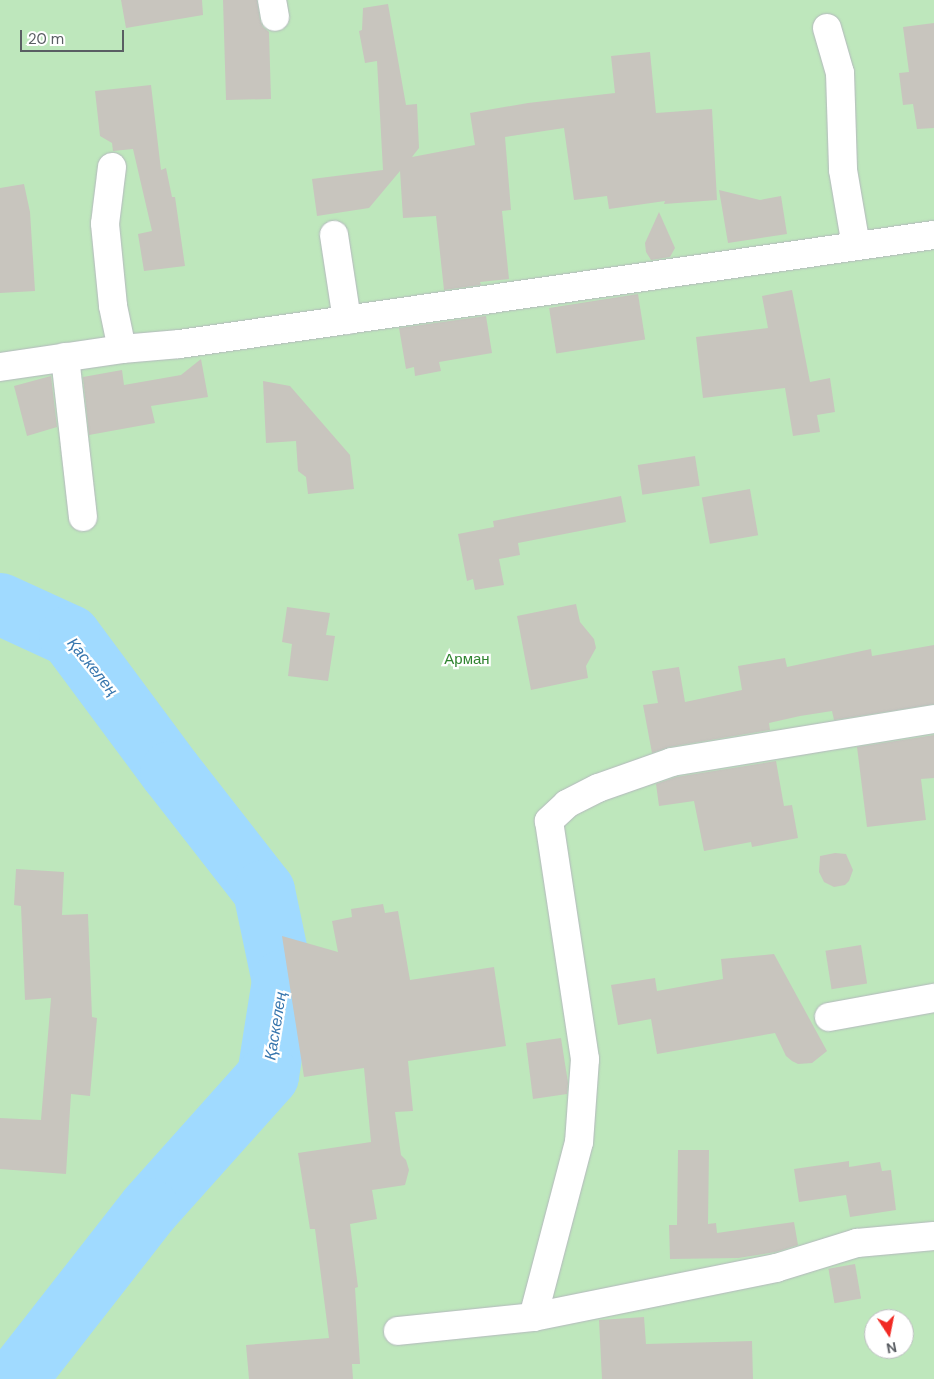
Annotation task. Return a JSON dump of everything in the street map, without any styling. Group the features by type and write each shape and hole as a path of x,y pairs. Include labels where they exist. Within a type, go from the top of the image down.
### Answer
{"street":[{"path":"827,28 840,73 843,170 856,246"},
{"path":"112,167 105,224 113,306 122,349"},
{"path":"0,367 122,349 180,344 934,234"},
{"path":"334,235 347,320"},
{"path":"65,357 83,517"},
{"path":"533,1317 579,1142 585,1059 549,821 567,804 598,788 672,762 934,718"},
{"path":"829,1017 934,998"},
{"path":"398,1331 533,1317 776,1268 857,1243 934,1236"}],"green space":[{"name":"Арман","path":"0,0 934,0 934,1379 0,1379"}],"building":[{"path":"121,0 202,0 203,15 126,28"},
{"path":"223,0 257,0 260,20 263,27 269,32 271,99 226,100"},
{"path":"388,4 406,105 417,104 419,148 412,157 475,145 470,113 528,103 615,93 611,56 650,52 656,113 712,109 717,200 664,204 665,201 609,209 607,196 574,200 564,128 505,137 511,210 502,211 509,279 480,282 481,285 444,290 436,216 403,218 400,171 369,208 317,216 312,179 383,170 377,61 365,63 359,31 362,30 363,8"},
{"path":"934,23 934,128 917,129 913,104 903,105 899,73 909,72 903,27"},
{"path":"151,85 161,170 166,168 172,197 175,197 185,266 144,271 138,234 152,231 133,149 113,151 112,143 100,136 95,91"},
{"path":"24,184 30,212 35,291 0,293 0,188"},
{"path":"719,190 760,200 781,196 787,234 728,243"},
{"path":"659,212 675,248 670,257 651,260 646,252 645,243"},
{"path":"792,290 810,382 830,378 835,412 817,415 820,432 793,436 785,388 703,398 696,337 768,328 762,296"},
{"path":"638,294 645,339 556,354 549,308"},
{"path":"486,316 492,353 439,362 441,371 415,376 414,367 406,369 399,328"},
{"path":"201,359 208,397 151,406 155,423 89,435 83,377 122,370 124,385 181,375"},
{"path":"51,376 57,427 27,436 14,386"},
{"path":"263,381 290,386 350,455 354,489 308,494 306,477 298,471 296,441 266,443"},
{"path":"695,456 700,486 642,495 638,465"},
{"path":"750,489 758,535 710,544 702,498"},
{"path":"621,496 626,522 518,543 520,555 499,559 504,585 475,590 473,579 467,581 458,534 494,527 493,521"},
{"path":"576,604 580,622 594,639 596,648 586,666 588,678 531,690 517,616"},
{"path":"287,607 330,613 326,635 335,636 328,681 288,676 292,644 282,642"},
{"path":"934,645 934,704 834,720 832,711 800,716 769,723 770,730 669,747 652,753 643,705 658,703 652,671 679,667 685,702 742,690 738,666 785,658 787,667 871,649 872,656"},
{"path":"934,735 934,778 921,779 926,820 867,827 857,747"},
{"path":"776,761 784,806 792,805 798,838 752,847 751,842 704,851 694,801 659,806 656,784 676,777"},
{"path":"835,853 846,854 853,870 849,881 845,885 834,887 824,882 819,872 820,856"},
{"path":"16,869 64,872 62,915 88,914 92,1017 97,1018 90,1096 71,1094 66,1174 0,1169 0,1118 41,1120 51,998 25,1000 21,906 14,905"},
{"path":"383,904 385,913 398,911 410,980 494,967 506,1046 408,1061 413,1111 395,1112 401,1155 406,1160 409,1170 405,1185 372,1190 377,1219 350,1224 358,1287 355,1288 360,1364 352,1364 353,1379 249,1379 246,1345 329,1338 315,1229 310,1229 298,1153 371,1142 364,1068 304,1077 282,936 338,952 332,921 352,917 351,909"},
{"path":"861,945 867,984 832,989 825,951"},
{"path":"774,954 827,1051 812,1063 798,1064 792,1061 786,1056 775,1033 657,1054 651,1019 618,1025 611,985 655,978 657,991 723,979 721,959"},
{"path":"561,1038 568,1083 567,1094 533,1099 526,1043"},
{"path":"678,1150 709,1150 708,1224 716,1223 717,1233 794,1222 798,1245 776,1252 738,1258 670,1259 669,1225 677,1225"},
{"path":"849,1161 849,1167 880,1162 882,1171 891,1170 896,1210 850,1217 846,1195 799,1202 794,1169"},
{"path":"855,1264 861,1298 834,1303 828,1269"},
{"path":"644,1317 646,1344 752,1341 753,1379 602,1379 599,1320"}],"waterway":[{"name":"Қаскелең","path":"0,604 70,636 171,772 264,891 283,981 268,1076 149,1209 16,1379"}]}
